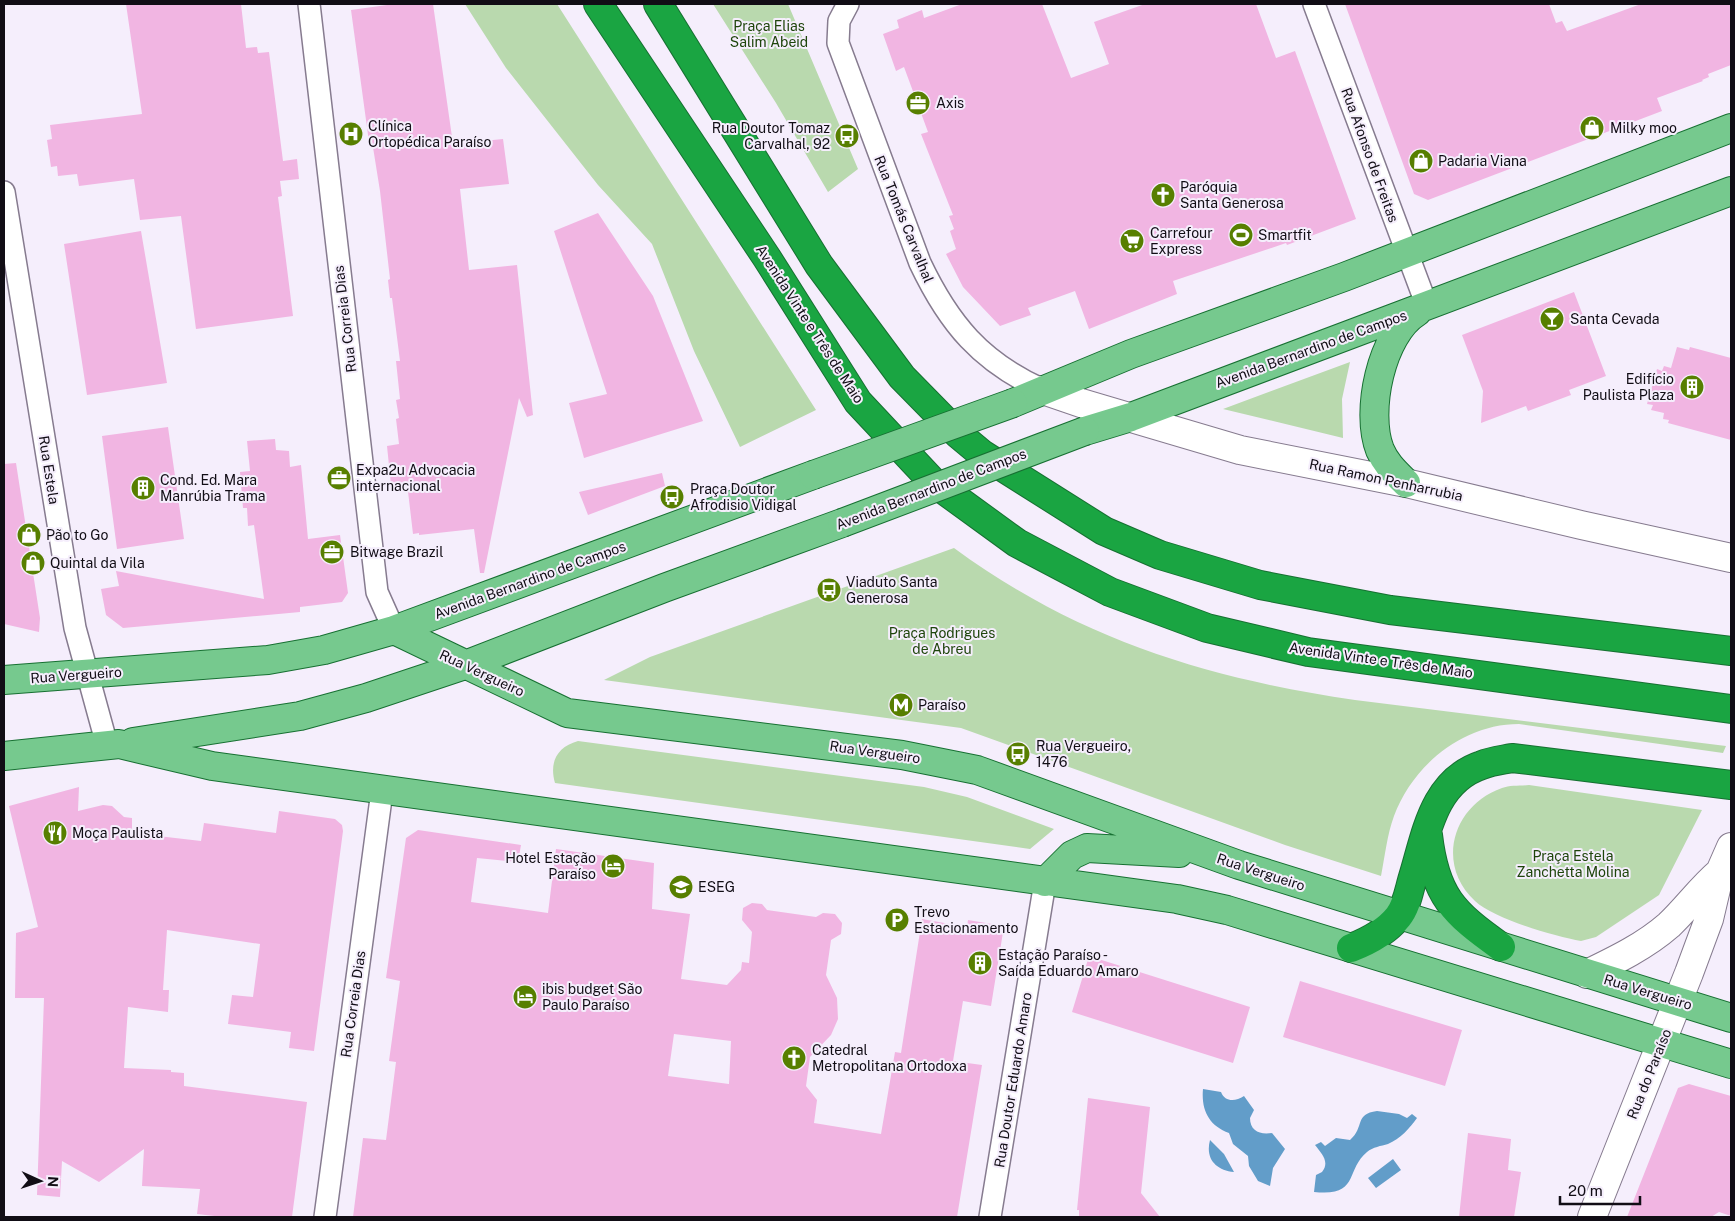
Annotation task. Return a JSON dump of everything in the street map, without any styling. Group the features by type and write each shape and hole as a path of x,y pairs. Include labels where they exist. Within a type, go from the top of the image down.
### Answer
{"highway":[{"name":"Avenida Vinte e Três de Maio","path":"598,4 767,258 858,402 933,482 1017,543 1110,592 1207,628 1308,652 1731,709"},
{"path":"658,4 819,265 902,377 958,434 982,454 1104,531 1160,555 1260,585 1390,610 1731,651"},
{"path":"1351,948 1375,937 1399,916 1406,901 1432,812 1441,796 1456,780 1481,765 1512,758 1731,786"},
{"path":"1428,828 1431,859 1446,897 1464,920 1501,947"}],"main road":[{"name":"Avenida Bernardino de Campos","path":"394,630 1013,403 1131,354 1406,253 1731,128"},
{"name":"Avenida Bernardino de Campos","path":"113,745 300,716 366,698 465,665 664,588 1085,431 1131,417 1731,191"},
{"path":"1406,483 1388,466 1380,450 1375,432 1376,393 1384,359 1398,331 1413,315 1427,306"},
{"name":"Rua Ramon Penharrubia","path":"1044,390 1240,450 1406,483 1731,558"},
{"name":"Rua Vergueiro","path":"4,680 90,675 268,660 324,650 394,630 567,713 902,755 957,764 1214,856 1399,916 1731,1018"},
{"path":"4,756 113,745 212,766 382,791 1186,901 1227,910 1731,1064"},
{"path":"1044,882 1072,854 1087,848 1214,856"},
{"name":"Rua do Paraíso","path":"1587,974 1629,953 1656,935 1669,924 1724,863"},
{"name":"Rua do Paraíso","path":"1592,1217 1679,1001 1709,919 1724,863"}],"street":[{"name":"Rua Correia Dias","path":"309,4 377,592 394,630"},
{"name":"Rua Tomás Carvalhal","path":"848,4 839,21 838,43 920,263 937,298 955,324 996,364 1013,376 1044,390"},
{"name":"Rua Afonso de Freitas","path":"1314,4 1427,306"},
{"name":"Rua Estela","path":"4,192 75,628 113,745"},
{"name":"Rua Correia Dias","path":"325,1217 382,791"},
{"name":"Rua Doutor Eduardo Amaro","path":"990,1217 1044,882"}],"green space":[{"path":"465,4 557,4 816,410 740,447 694,351 652,244 598,185 506,68"},
{"name":"Praça Elias Salim Abeid","path":"713,4 788,4 858,169 828,192 776,103"},
{"path":"1350,362 1342,399 1343,438 1223,409"},
{"name":"Praça Rodrigues de Abreu","path":"954,548 1001,580 1048,607 1096,630 1145,650 1246,680 1355,700 1726,746 1723,753 1519,724 1498,726 1479,731 1443,751 1427,764 1414,780 1394,816 1381,876 1285,845 961,728 604,680 650,657"},
{"path":"578,741 924,787 967,797 1054,829 1030,849 555,783 553,768 556,756 565,747"},
{"name":"Praça Estela Zanchetta Molina","path":"1529,785 1702,810 1659,895 1596,937 1581,941 1525,926 1484,908 1475,901 1463,886 1455,870 1453,853 1455,837 1461,821 1471,808 1485,796 1502,788"}],"water":[{"path":"1203,1089 1221,1092 1225,1098 1231,1100 1244,1096 1254,1110 1250,1122 1254,1129 1260,1133 1272,1133 1285,1149 1273,1168 1270,1186 1258,1181 1249,1166 1248,1156 1233,1144 1229,1133 1211,1122 1203,1104"},
{"path":"1377,1111 1399,1114 1407,1118 1412,1114 1417,1118 1397,1139 1367,1152 1360,1159 1350,1181 1345,1186 1339,1190 1329,1192 1314,1192 1316,1175 1322,1172 1325,1165 1324,1158 1315,1145 1321,1142 1325,1146 1336,1138 1350,1140 1355,1135 1362,1118"},
{"path":"1210,1140 1224,1154 1234,1172 1222,1169 1213,1162 1209,1153"},
{"path":"1393,1159 1401,1170 1376,1188 1368,1178"}],"building":[{"path":"126,4 241,4 246,48 257,47 258,53 269,52 283,161 297,159 299,179 280,181 282,196 278,197 293,316 196,329 181,216 140,220 134,179 79,186 77,174 58,176 57,166 51,167 47,140 52,139 50,125 142,114"},
{"path":"394,4 433,4 453,144 503,139 509,184 460,189 469,270 517,265 533,415 527,417 519,398 484,573 480,573 474,529 413,534 407,483 391,485 387,446 399,444 396,419 399,418 396,400 400,399 396,361 400,361 392,298 390,298 388,280 390,279 380,191 372,141 369,142 351,10"},
{"path":"962,4 1042,4 1071,78 1109,64 1094,22 1145,4 1256,4 1276,58 1295,51 1356,219 1287,245 1286,243 1173,281 1177,294 1089,329 1075,291 1028,308 1031,315 1000,326 963,287 946,254 956,249 950,231 954,229 949,216 953,215 921,134 928,132 904,67 896,71 883,34 899,28 897,20 922,10 924,18"},
{"path":"1345,4 1549,4 1556,23 1562,21 1567,31 1641,4 1731,4 1731,65 1708,74 1709,77 1703,81 1657,98 1662,111 1428,200 1414,194"},
{"path":"598,213 653,296 703,421 584,458 569,403 607,394 554,231"},
{"path":"141,231 167,383 87,395 64,244"},
{"path":"1574,292 1606,376 1569,390 1571,395 1528,411 1526,406 1481,423 1483,391 1462,335"},
{"name":"Edifício Paulista Plaza","path":"1677,347 1689,350 1690,347 1731,358 1731,440 1668,423 1669,420 1663,419 1664,413 1651,410 1653,405 1647,404 1657,369 1662,371 1664,366 1671,368"},
{"name":"Cond. Ed. Mara Manrúbia Trama","path":"168,427 184,539 117,549 102,436"},
{"path":"275,439 276,450 289,451 290,467 301,465 308,539 340,535 348,593 342,602 300,607 300,612 123,628 106,615 101,589 119,586 116,571 264,599 254,525 248,526 247,508 243,508 240,472 250,471 247,441"},
{"path":"16,463 40,618 39,632 4,624 4,464"},
{"path":"662,473 665,486 588,515 579,492"},
{"path":"79,787 78,811 103,805 112,806 124,817 132,818 132,833 201,841 204,823 276,833 279,811 335,819 342,825 343,831 314,1051 289,1048 291,1032 228,1024 232,995 253,997 260,944 167,930 163,990 169,990 168,1012 128,1007 124,1068 171,1070 171,1072 184,1073 184,1086 307,1102 292,1217 223,1217 197,1214 200,1189 142,1186 144,1149 99,1182 62,1161 60,1197 37,1195 44,998 15,998 16,933 38,927 9,806"},
{"path":"418,830 521,845 518,862 477,858 471,902 548,913 556,849 654,863 652,909 690,914 681,979 727,985 741,970 742,962 749,963 752,932 742,920 743,908 752,903 762,904 767,910 816,917 823,913 835,914 842,923 841,934 831,940 826,975 837,998 838,1019 831,1035 810,1057 806,1086 817,1100 814,1123 881,1134 895,1052 901,1053 922,919 967,927 968,920 1004,926 991,1006 963,1001 953,1061 982,1065 957,1217 353,1217 363,1138 386,1140 396,1062 389,1061 400,981 386,978 406,838","holes":["674,1034 731,1041 729,1084 668,1076"]},
{"path":"1089,956 1250,1007 1233,1063 1072,1012"},
{"path":"1300,981 1462,1030 1445,1086 1283,1037"},
{"path":"1689,1084 1731,1096 1731,1216 1719,1212 1711,1217 1627,1217 1678,1088"},
{"path":"1088,1098 1150,1107 1141,1193 1160,1217 1079,1217 1079,1210 1077,1210"},
{"path":"1468,1133 1511,1139 1508,1170 1521,1172 1514,1217 1459,1217"}],"place":[{"name":"Axis","path":"918,103"},
{"name":"Milky moo","path":"1592,128"},
{"name":"Clínica Ortopédica Paraíso","path":"351,134"},
{"name":"Rua Doutor Tomaz Carvalhal, 92","path":"847,136"},
{"name":"Padaria Viana","path":"1421,161"},
{"name":"Paróquia Santa Generosa","path":"1163,195"},
{"name":"Smartfit","path":"1241,235"},
{"name":"Carrefour Express","path":"1132,241"},
{"name":"Santa Cevada","path":"1552,319"},
{"name":"Edifício Paulista Plaza","path":"1692,387"},
{"name":"Expa2u Advocacia internacional","path":"339,478"},
{"name":"Cond. Ed. Mara Manrúbia Trama","path":"143,488"},
{"name":"Praça Doutor Afrodisio Vidigal","path":"672,497"},
{"name":"Pão to Go","path":"29,535"},
{"name":"Bitwage Brazil","path":"332,552"},
{"name":"Quintal da Vila","path":"33,563"},
{"name":"Viaduto Santa Generosa","path":"829,590"},
{"name":"Paraíso","path":"901,705"},
{"name":"Rua Vergueiro, 1476","path":"1018,754"},
{"name":"Moça Paulista","path":"55,833"},
{"name":"Hotel Estação Paraíso","path":"613,866"},
{"name":"ESEG","path":"681,887"},
{"name":"Trevo Estacionamento","path":"897,920"},
{"name":"Estação Paraíso - Saída Eduardo Amaro","path":"980,963"},
{"name":"ibis budget São Paulo Paraíso","path":"525,997"},
{"name":"Catedral Metropolitana Ortodoxa","path":"794,1058"}]}
